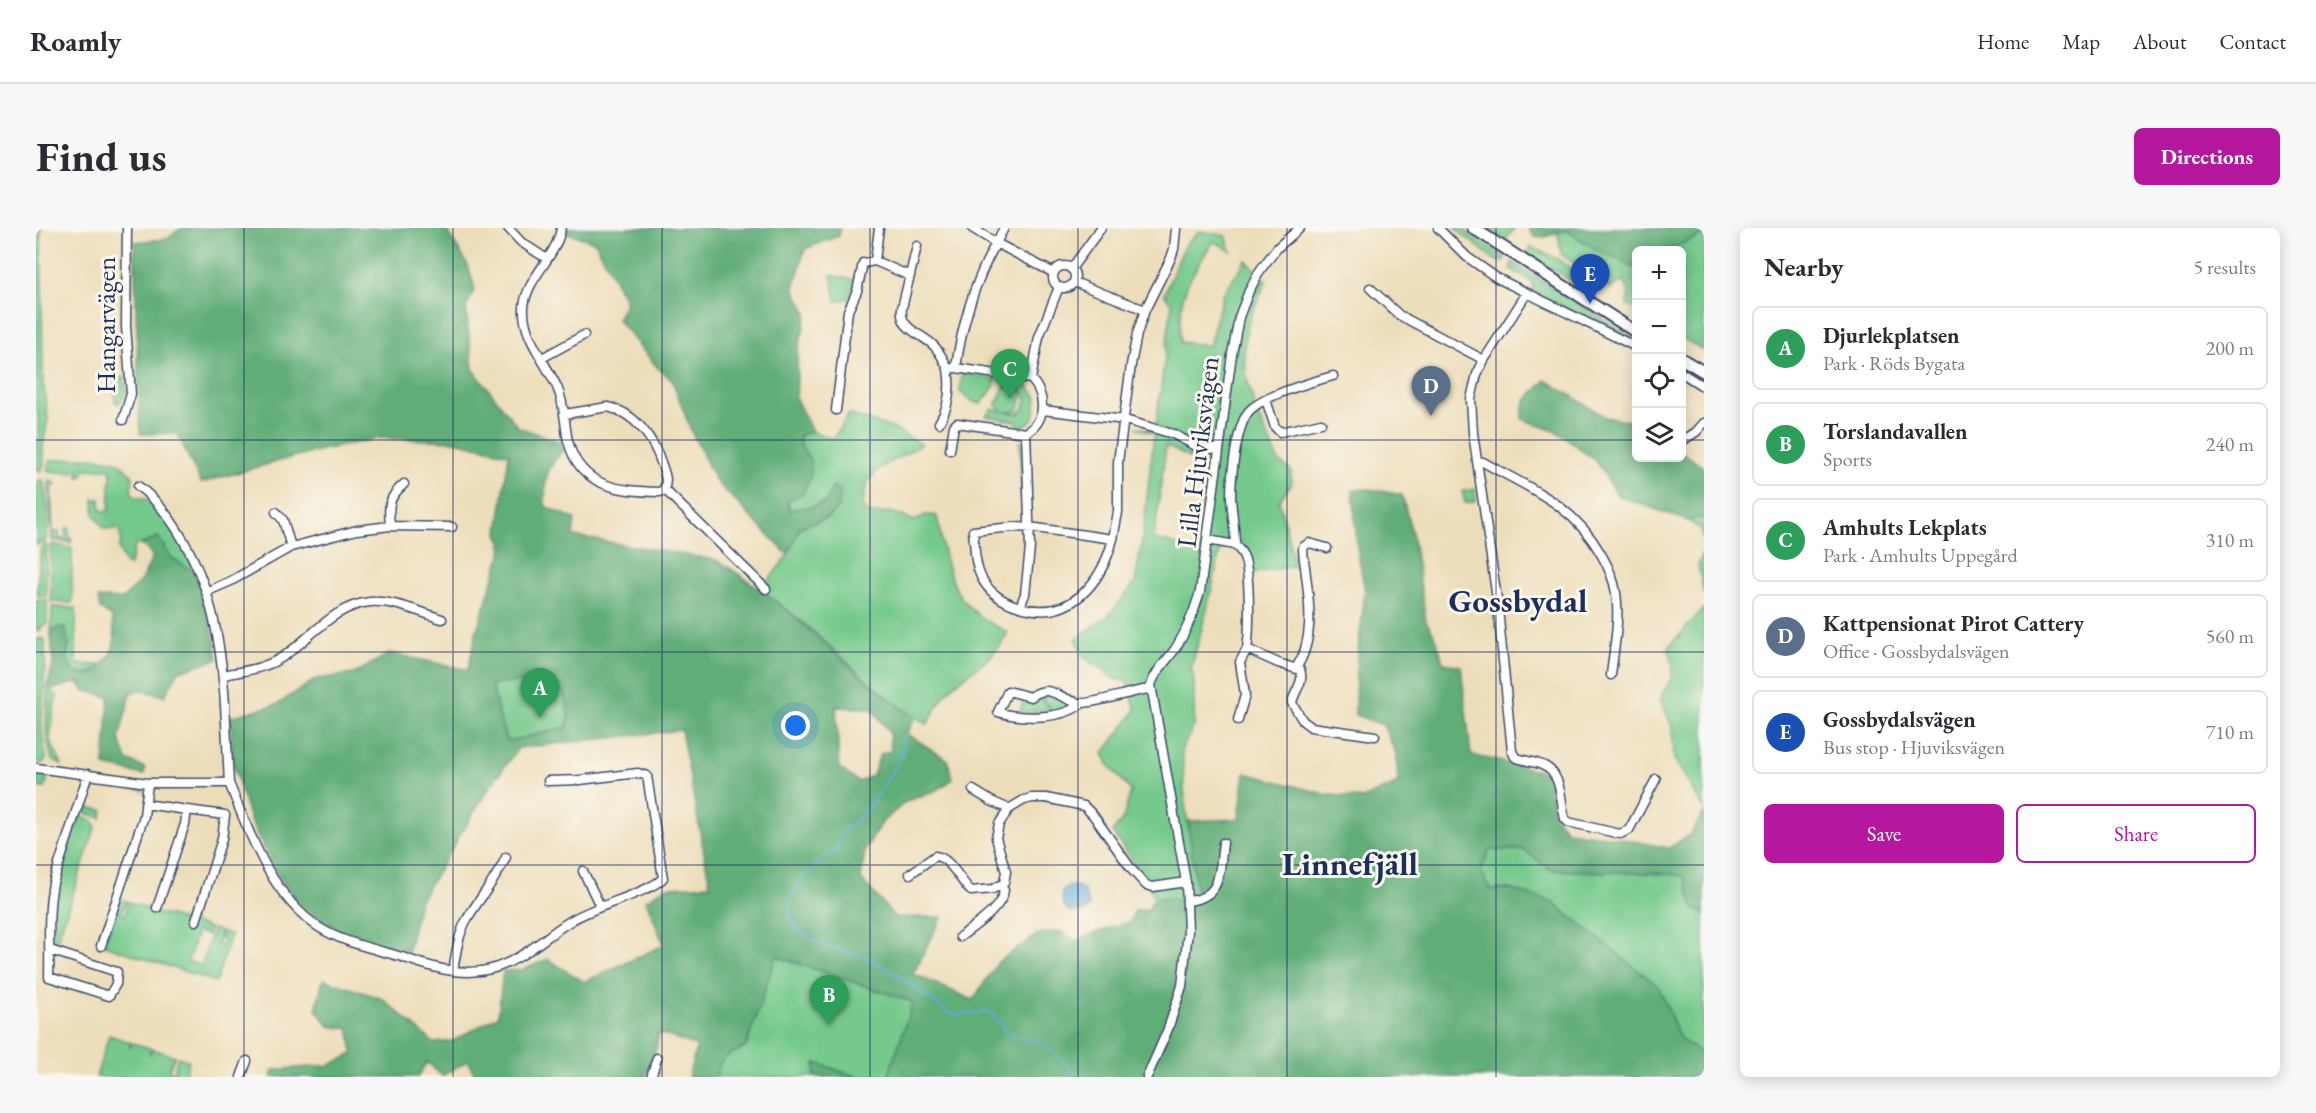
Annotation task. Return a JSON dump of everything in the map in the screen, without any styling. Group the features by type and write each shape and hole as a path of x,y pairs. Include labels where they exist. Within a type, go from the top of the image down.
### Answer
{"main road":[{"path":"1473,228 1632,329"},
{"path":"1686,361 1704,372"}],"street":[{"name":"Hangarvägen","path":"123,420 131,394 126,326 127,228"},
{"path":"508,228 521,242 547,259"},
{"path":"561,228 556,242 529,289 524,304 526,328 557,388 573,453 591,477 617,490 660,492 664,489 666,479 652,441 636,424 608,407 565,414"},
{"path":"874,261 879,228"},
{"path":"972,228 1054,273"},
{"path":"939,423 947,406 952,368 968,305 983,266 1004,228"},
{"path":"1071,268 1101,228"},
{"path":"1113,540 1033,528 973,531 978,567 984,582 1002,600 1024,608 1054,610 1067,604 1084,593 1105,563 1113,540 1118,512 1118,462 1137,334 1145,310 1174,249 1176,228"},
{"name":"Lilla Hjuviksvägen","path":"1151,689 1154,678 1174,650 1191,620 1200,591 1232,354 1243,304 1267,261 1299,228"},
{"path":"1438,228 1480,268 1632,345"},
{"path":"918,246 902,308 902,319 910,329 933,345 952,368 1030,379 1038,388 1042,398 1042,410 1038,423 1026,433 957,423 954,426 950,450"},
{"path":"836,410 848,310 857,291 863,262 874,261 910,276"},
{"path":"1060,267 1071,268 1075,275 1074,282 1069,288 1059,287 1053,280 1054,273 1060,267"},
{"path":"1074,282 1145,310"},
{"path":"1030,379 1040,337 1059,287"},
{"path":"1370,288 1399,315 1484,360"},
{"path":"1527,293 1484,360 1477,374 1471,399 1473,434 1497,599 1513,754 1518,758 1542,765 1555,774 1565,819 1568,822 1620,834 1629,830 1656,779"},
{"path":"542,358 584,335"},
{"path":"1238,720 1245,695 1240,662 1247,649 1249,630 1245,560 1235,545 1231,495 1241,427 1248,411 1266,400 1333,376"},
{"path":"1686,376 1704,387"},
{"path":"1266,400 1275,427 1280,432 1321,423"},
{"path":"1042,410 1125,420 1173,434 1196,446 1220,450"},
{"path":"1686,438 1704,423"},
{"path":"1024,608 1033,528 1026,433"},
{"path":"1477,461 1483,462 1562,507 1595,543 1610,570 1616,591 1618,616 1611,675"},
{"path":"390,526 388,512 391,496 404,484"},
{"path":"138,486 162,506 189,549 208,591 219,639 223,675 229,783 270,870 281,889 301,914 322,929 349,940 428,966 453,971 476,972 501,966 530,950 571,920 654,885 663,878 647,776 638,773 580,780 548,781"},
{"path":"664,489 766,589"},
{"path":"276,512 283,520 291,547"},
{"path":"208,591 231,581 291,547 357,530 390,526 452,527"},
{"path":"1208,540 1235,545"},
{"path":"1296,668 1305,648 1308,632 1309,605 1304,547 1309,543 1328,548"},
{"path":"223,675 267,666 283,657 331,617 361,604 372,602 395,605 442,619"},
{"path":"1247,649 1278,663 1296,668 1302,675 1292,703 1307,725 1316,729 1375,736"},
{"path":"1082,704 1048,690 1039,691 1031,697 1008,691 998,712 1022,718 1048,716 1077,708 1082,704 1132,691 1151,689 1186,882 1188,931 1182,986 1168,1029 1147,1077"},
{"path":"36,768 148,783 229,783"},
{"path":"50,950 117,972 116,984 109,996 49,977 48,922 53,883 88,774"},
{"path":"101,945 144,816 148,783"},
{"path":"973,790 1009,809"},
{"path":"910,874 935,856 939,856 971,891 985,891 1000,887 1004,883 1006,872 996,838 999,824 1009,809 1024,800 1046,798 1079,804 1093,815 1132,870 1146,885 1154,887 1186,882"},
{"path":"145,804 225,815 222,839 196,921"},
{"path":"157,908 185,824 187,810"},
{"path":"1187,901 1200,900 1210,895 1217,883 1223,843"},
{"path":"453,971 459,937 466,920 499,874 506,857"},
{"path":"583,871 600,906"},
{"path":"960,937 996,908 1003,898 1004,891 1000,887"},
{"path":"651,1077 657,1058"},
{"path":"241,1077 247,1061"}],"green space":[{"path":"36,228 41,228 43,382 48,419 43,446 44,465 41,471 36,469 38,428"},
{"path":"181,228 445,228 467,263 475,289 466,308 473,369 518,427 561,442 563,450 547,475 545,506 575,519 573,536 716,560 772,598 863,678 915,717 907,734 948,760 952,780 937,790 907,801 883,821 865,850 861,879 895,917 942,917 913,974 973,1000 998,962 1038,934 1060,931 1076,941 1130,922 1135,910 1148,909 1154,898 1177,900 1197,895 1188,821 1239,819 1245,773 1325,794 1362,799 1398,783 1396,754 1383,725 1355,715 1356,669 1365,592 1357,547 1353,490 1370,489 1402,495 1412,533 1426,621 1437,640 1443,663 1461,666 1471,755 1547,772 1554,815 1567,831 1669,848 1691,834 1704,812 1704,913 1693,908 1685,877 1672,874 1551,870 1524,850 1489,850 1481,871 1491,890 1510,889 1552,902 1658,986 1680,1038 1704,1056 1704,1077 888,1077 913,1002 776,956 746,1047 730,1054 722,1061 716,1077 688,1077 697,1046 659,1033 654,1057 645,1077 477,1077 467,1061 442,1076 427,1062 418,1077 271,1077 273,1070 330,1065 353,1054 349,1029 329,1026 316,1009 323,979 383,999 434,1043 453,1041 498,1016 503,971 522,970 548,959 584,982 664,945 646,900 666,887 710,885 681,730 518,748 487,791 419,902 407,955 344,934 302,907 275,871 251,823 233,763 230,717 278,704 316,679 354,674 390,653 468,670 477,629 503,549 498,532 509,454 455,441 378,438 304,454 201,483 177,433 140,434 134,242 167,239","holes":["554,679 566,702 567,727 510,741 505,738 492,688 495,684","836,707 871,708 889,732 891,751 880,754 873,775 859,782 839,768"]},
{"path":"567,228 840,228 839,236 805,249 794,288 807,314 798,351 796,399 812,431 800,435 800,444 811,462 811,477 802,494 787,501 790,510 811,507 826,502 833,487 840,490 839,507 827,518 800,527 788,555 716,481 692,433 672,380 657,367 617,319 626,302 595,242 567,233"},
{"path":"1454,228 1464,230 1506,258 1501,262 1495,260"},
{"path":"1488,228 1515,228 1506,240"},
{"path":"1528,228 1704,228 1704,234 1676,246 1632,246 1632,267 1598,250 1566,230 1545,237 1533,236"},
{"path":"1566,230 1598,250 1632,265 1632,307 1627,304 1628,292 1623,281 1610,289 1561,254 1558,232"},
{"path":"1199,231 1226,236 1231,251 1214,241 1197,266 1186,288 1180,312 1180,342 1209,346 1223,294 1246,260 1266,281 1247,325 1244,349 1247,379 1256,411 1279,462 1291,470 1291,484 1279,501 1295,566 1254,573 1251,556 1241,542 1221,548 1191,669 1194,680 1194,726 1182,749 1185,803 1198,895 1177,900 1154,898 1149,884 1112,832 1123,819 1131,791 1111,768 1103,754 1136,710 1127,682 1112,678 1100,667 1085,659 1076,639 1110,614 1135,583 1154,434 1136,427 1155,431 1172,304 1164,294 1184,247","holes":["1166,446 1205,466 1202,516 1194,549 1154,539"]},
{"path":"1704,234 1704,351 1686,340 1686,246 1676,246"},
{"path":"1531,247 1570,267 1583,280 1587,287 1586,290 1527,253"},
{"path":"1512,262 1632,337 1632,343 1533,291 1533,283 1511,269"},
{"path":"831,275 856,280 849,299 836,301"},
{"path":"962,373 996,379 994,387 981,404 969,400 960,392"},
{"path":"124,376 126,391 118,404 115,401 115,382"},
{"path":"1005,380 1026,384 1037,397 1034,418 1027,424 1019,427 1016,421 986,416 992,409 1018,414 1024,408 1025,393 1017,386 1005,385"},
{"path":"1546,380 1605,417 1632,423 1632,462 1686,462 1686,455 1704,468 1704,516 1688,521 1618,496 1596,461 1557,432 1522,419 1525,401"},
{"path":"1004,387 1017,388 1023,394 1018,411 1004,412 996,405"},
{"path":"849,414 892,428 921,444 874,474 864,493 863,508 870,514 891,512 915,521 926,515 937,516 944,554 954,586 974,611 988,622 1008,632 989,658 947,692 927,724 879,690 805,624 761,590 788,555 800,527 827,518 826,502 790,510 787,500 811,462 800,444 800,435 812,431 833,439"},
{"path":"1022,441 1026,515 1021,491 1020,442"},
{"path":"81,458 111,460 127,470 133,477 131,491 134,496 148,500 161,512 175,533 195,573 171,557 142,544 142,546 135,544 130,565 126,564 119,550 121,540 119,529 104,529 94,514 94,499 100,499 101,511 109,511 111,469 85,469 82,477 78,477 78,469 74,469 74,473 47,471 50,460"},
{"path":"43,480 46,494 48,527 45,541 36,545 36,482"},
{"path":"49,480 57,485 51,487 53,532 59,532 60,539 65,540 66,529 69,527 71,543 52,540"},
{"path":"1475,489 1476,499 1465,503 1462,491"},
{"path":"1704,516 1704,543 1700,529 1688,521"},
{"path":"158,537 171,557 195,573 208,606 218,659 179,671 165,696 139,690 131,693 119,738 127,760 145,768 144,775 104,766 109,697 83,690 78,682 54,689 48,683 53,665 51,633 59,627 65,627 69,646 66,658 74,673 89,675 96,672 111,654 115,639 112,617 100,609 98,598 123,599 141,580 153,557 142,544"},
{"path":"44,544 47,545 46,597 38,596 37,592 41,547"},
{"path":"53,544 72,548 72,603 51,602 51,547"},
{"path":"1704,551 1704,595 1698,565"},
{"path":"47,600 47,623 39,628 40,631 36,631 36,601"},
{"path":"52,607 76,608 76,664 102,665 96,671 86,674 74,673 66,658 69,646 66,632 59,627 51,633"},
{"path":"1704,608 1704,809 1674,759 1672,726 1660,699 1673,669 1668,648"},
{"path":"36,639 45,639 42,736 46,758 41,764 36,760"},
{"path":"554,679 566,702 567,727 510,741 505,738 492,688 495,684"},
{"path":"47,684 58,698 55,701 50,740 62,765 52,760 46,735"},
{"path":"1044,693 1069,702 1071,707 1054,713 1040,696"},
{"path":"1037,697 1052,713 1020,712 1024,699"},
{"path":"40,774 48,775 45,788 36,787 36,777"},
{"path":"94,780 140,787 144,791 94,783 93,790 89,785"},
{"path":"85,801 89,801 89,808 103,810 101,818 83,812 82,807"},
{"path":"80,816 93,821 96,826 55,946 52,944 55,890"},
{"path":"1489,850 1524,850 1551,870 1672,874 1686,877 1693,908 1704,913 1704,1056 1680,1038 1658,986 1552,902 1510,889 1491,890 1481,871"},
{"path":"119,899 127,901 121,913 125,915 128,902 159,914 210,928 208,935 197,932 188,961 201,966 213,929 221,932 217,945 221,946 224,940 220,938 222,932 231,935 216,982 104,945"},
{"path":"775,956 913,1002 888,1077 858,1077 816,1063 815,1077 716,1077 722,1061 730,1054 746,1047"},
{"path":"109,1035 130,1042 130,1048 132,1043 150,1048 149,1054 152,1049 175,1056 169,1070 174,1072 178,1057 189,1061 184,1077 96,1077"},
{"path":"815,1063 858,1077 815,1077"}],"water":[{"path":"1069,886 1078,886 1084,890 1089,906 1084,910 1076,912 1067,910 1063,903 1062,892"}],"waterway":[{"path":"902,736 903,750 891,774 860,817 842,834 837,849 811,870 792,895 789,908 792,920 802,932 820,943 880,964 952,1014 989,1011 1011,1036 1039,1042 1068,1064 1071,1077"}],"place":[{"name":"Gossbydalsvägen","path":"1590,304"},
{"name":"Amhults Lekplats","path":"1010,399"},
{"name":"Kattpensionat Pirot Cattery","path":"1431,416"},
{"name":"Djurlekplatsen","path":"540,718"},
{"name":"Torslandavallen","path":"829,1025"}],"district":[{"name":"Gossbydal","path":"1518,600"},
{"name":"Linnefjäll","path":"1350,863"}]}
